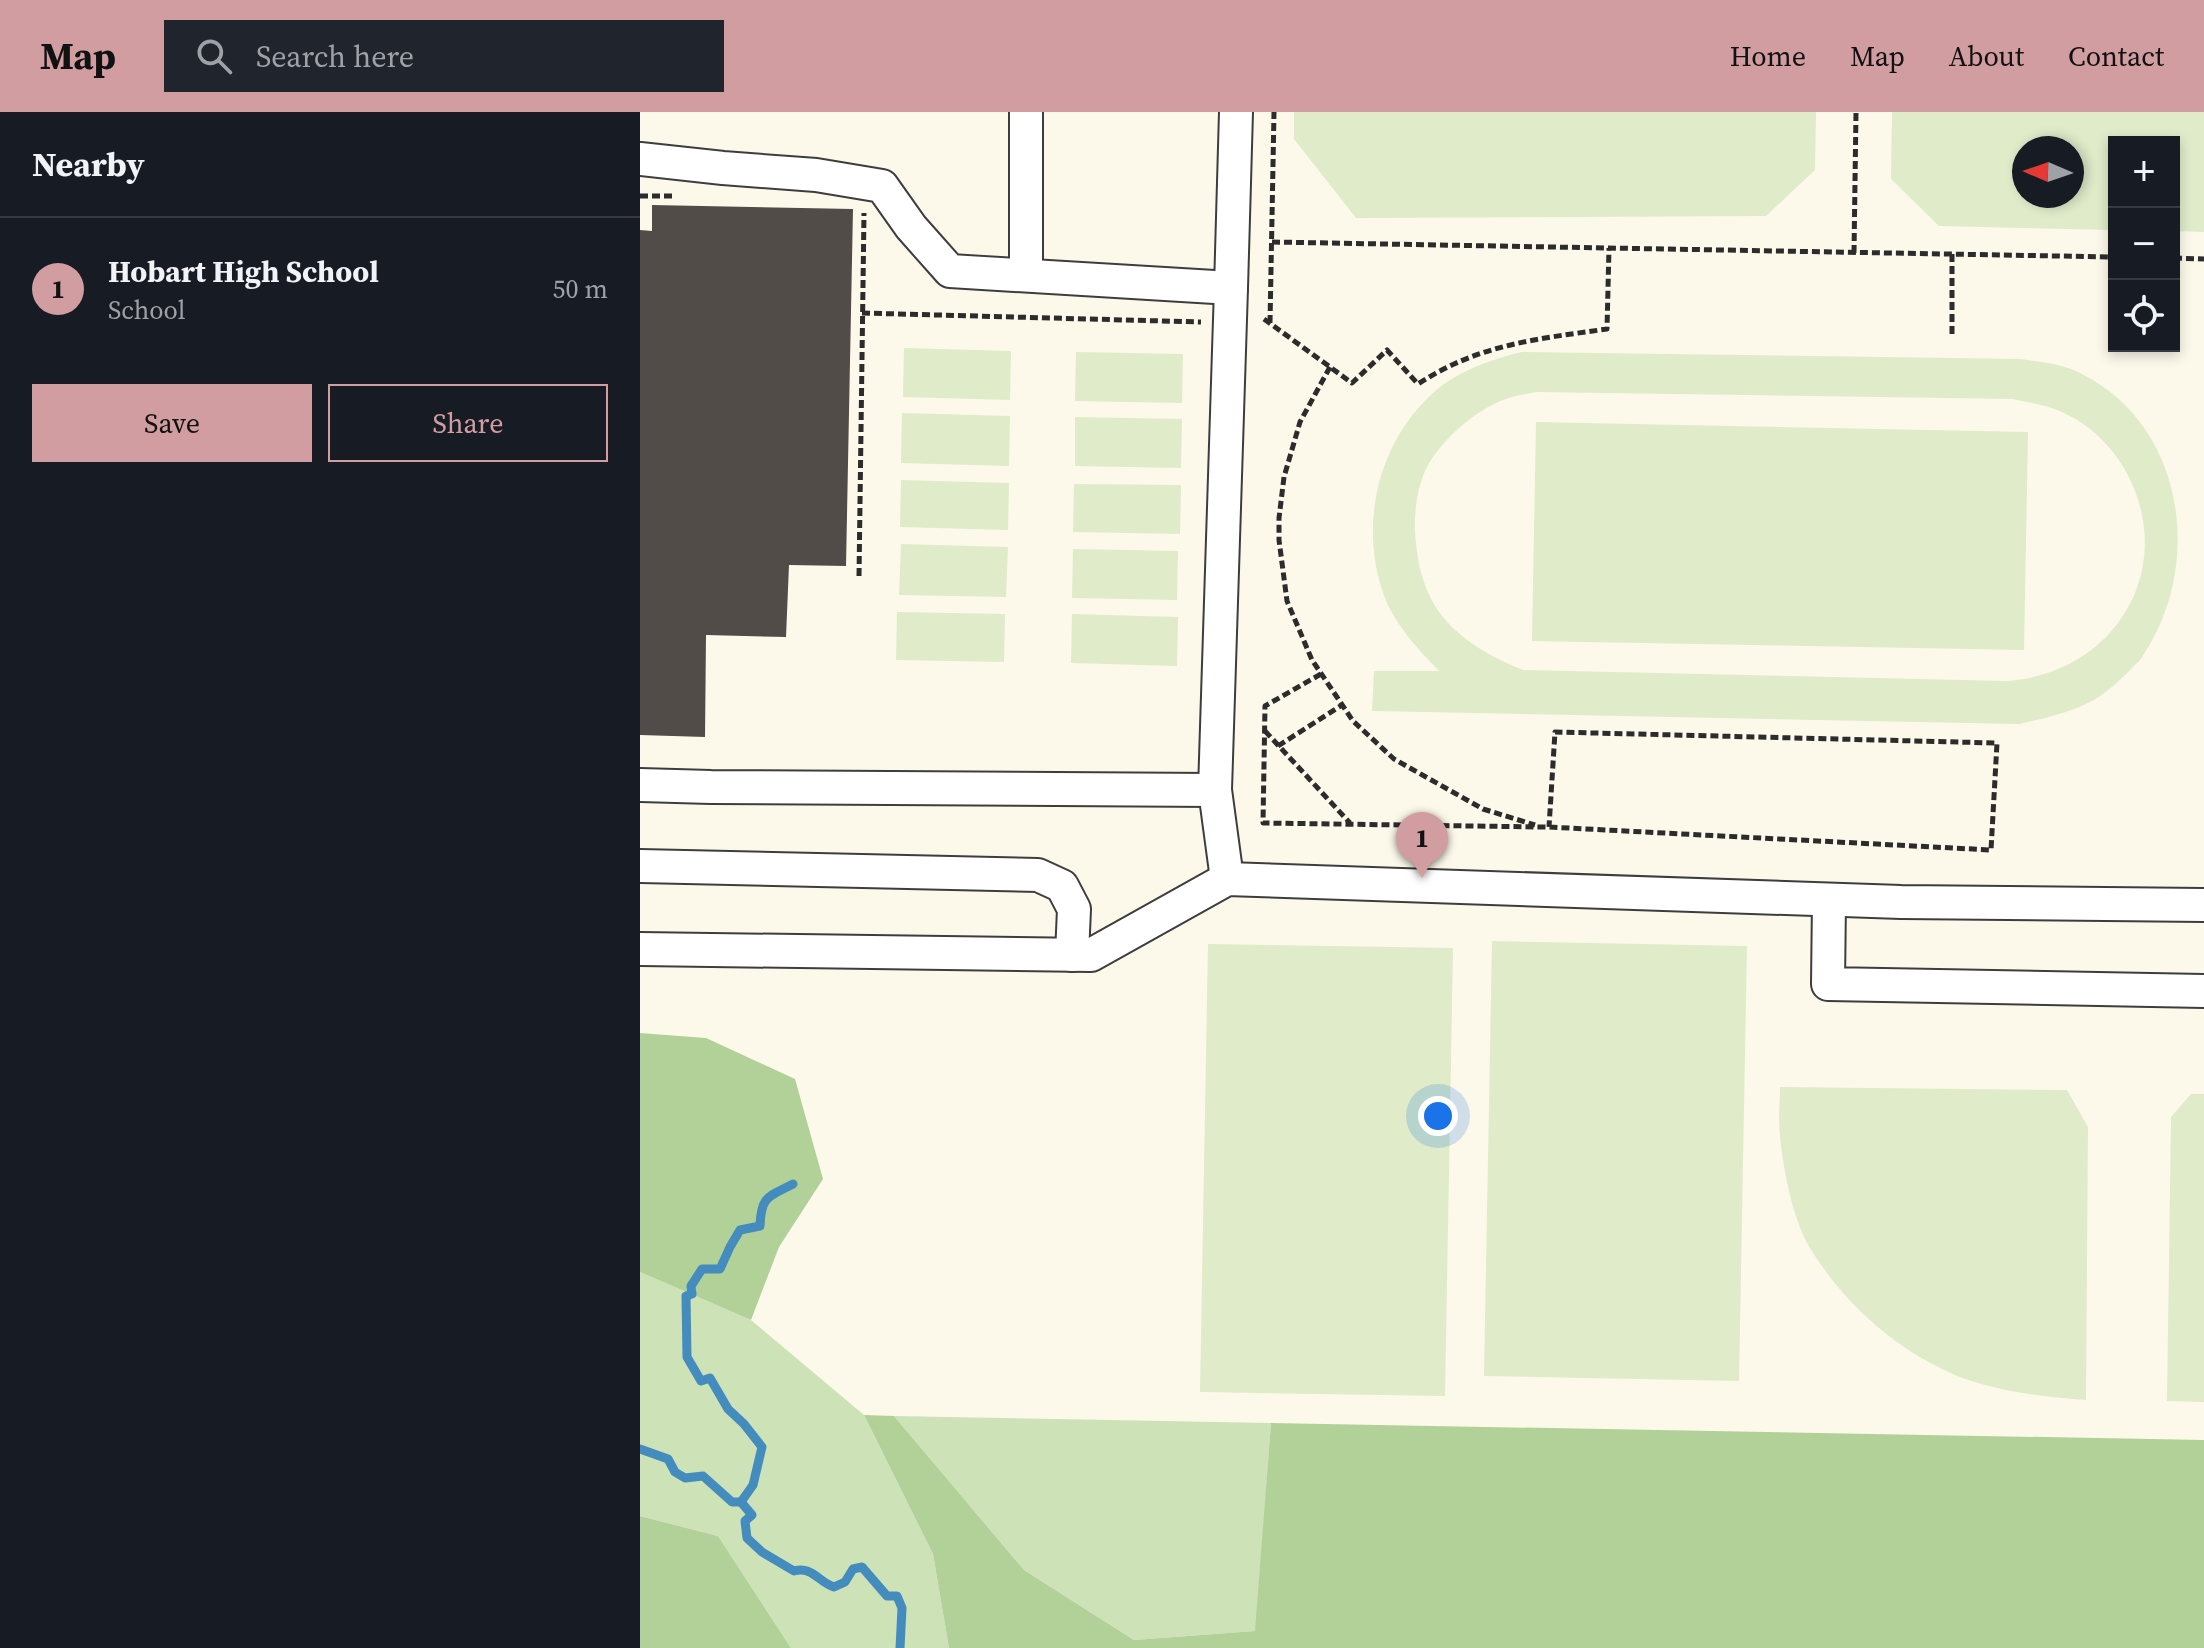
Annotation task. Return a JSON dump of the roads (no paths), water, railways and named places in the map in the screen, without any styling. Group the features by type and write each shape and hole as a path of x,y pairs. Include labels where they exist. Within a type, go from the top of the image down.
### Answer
{"lane":[{"path":"1026,112 1026,275"},
{"path":"1227,879 1215,790 1236,112"},
{"path":"640,159 816,175 882,186 911,227 950,271 1231,288"},
{"path":"640,785 1215,790"},
{"path":"640,866 1038,875 1062,886 1074,909 1072,955"},
{"path":"640,949 1091,955 1227,879 1829,900 2204,905"},
{"path":"1829,900 1828,984 2204,991"}],"waterway":[{"path":"741,1502 753,1485 762,1447 728,1409 710,1378 701,1381 687,1357 686,1296 692,1294 691,1286 702,1269 720,1269 740,1230 760,1226 764,1203 793,1184"},
{"path":"640,1449 668,1459 675,1472 685,1478 703,1476 732,1502 741,1502 752,1515 745,1521 747,1538 762,1552 794,1571 806,1571 834,1587 845,1582 853,1569 862,1567 887,1596 897,1596 902,1608 900,1648"}],"place":[{"name":"Hobart High School","path":"1422,878"}]}
